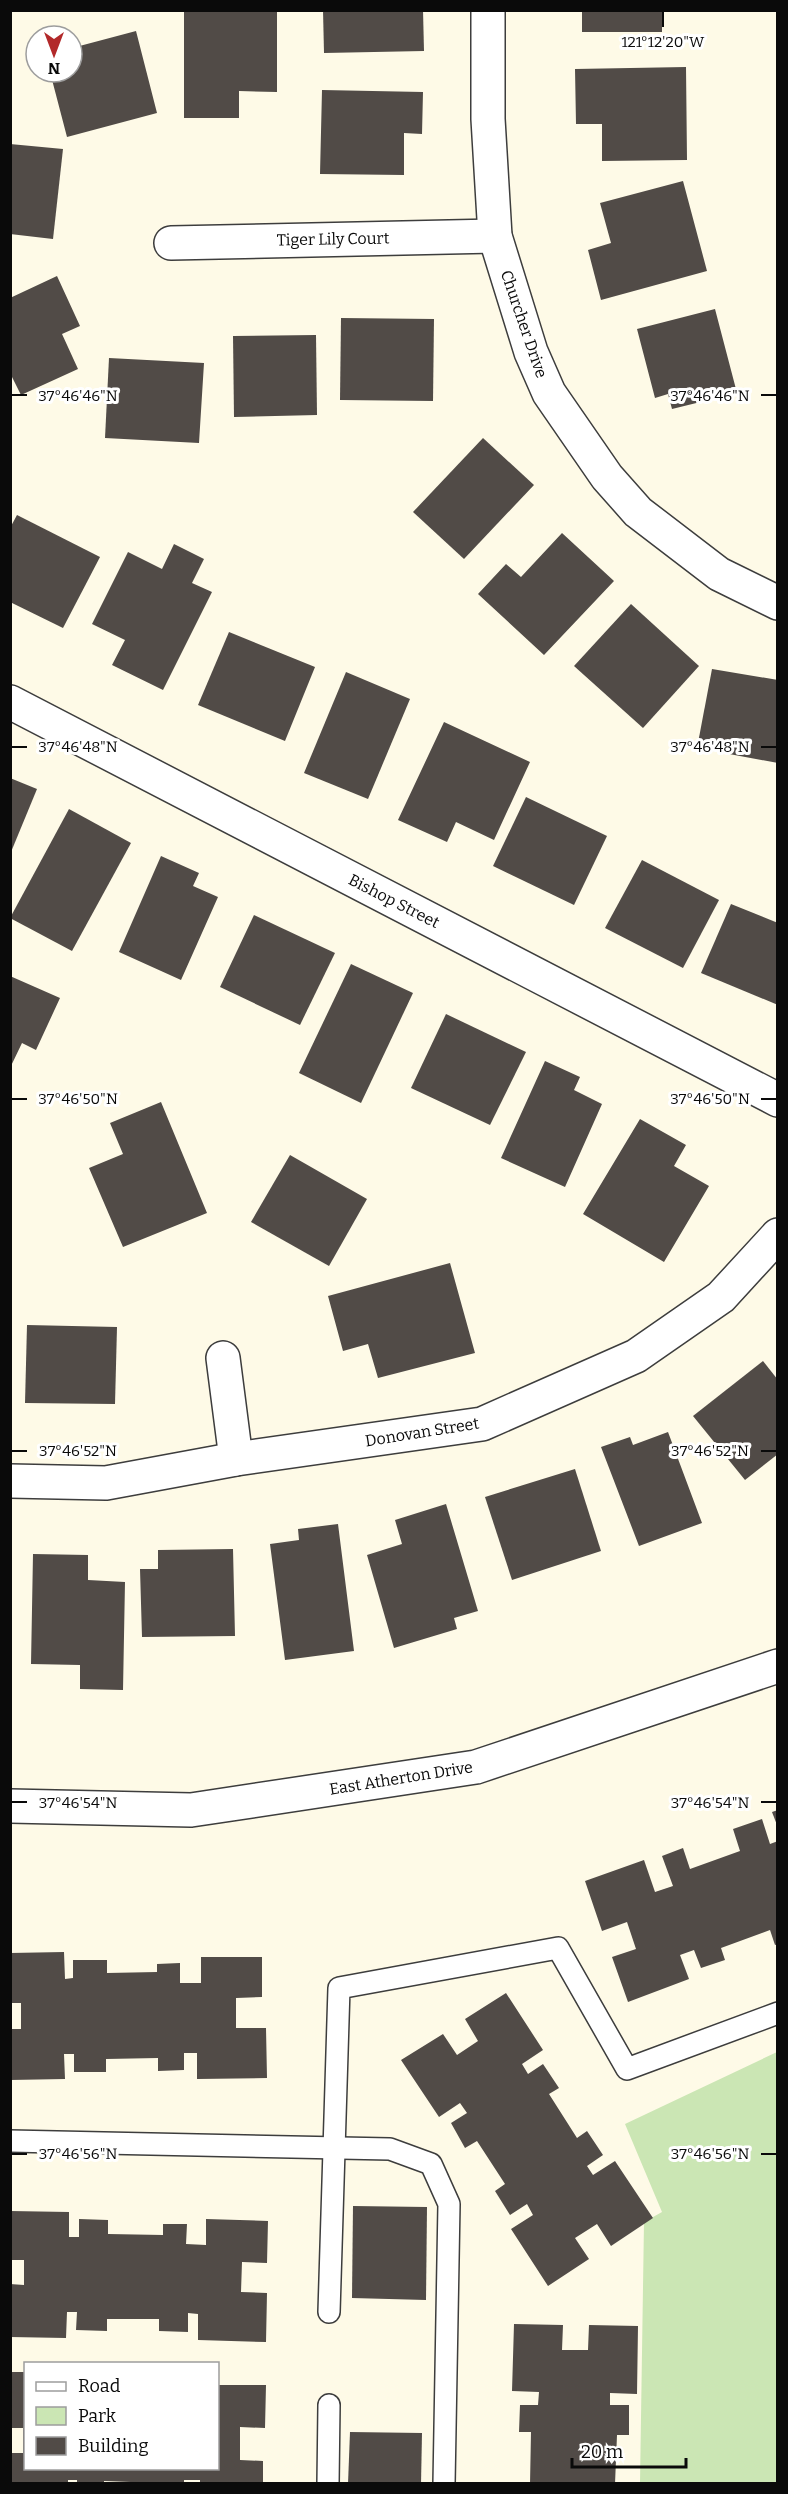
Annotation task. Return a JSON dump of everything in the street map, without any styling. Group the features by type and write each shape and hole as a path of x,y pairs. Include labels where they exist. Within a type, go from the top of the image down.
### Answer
{"street":[{"name":"Churcher Drive","path":"488,10 488,119 495,236 531,352 549,393 607,477 638,512 718,574 777,603"},
{"name":"Tiger Lily Court","path":"171,243 495,236"},
{"name":"Bishop Street","path":"10,702 777,1100"},
{"name":"Donovan Street","path":"10,1481 106,1483 236,1459 482,1424 636,1356 721,1297 777,1236"},
{"path":"223,1358 236,1459"},
{"name":"East Atherton Drive","path":"10,1806 191,1810 476,1767 777,1666"}],"lane":[{"path":"329,2312 339,1988 558,1948 627,2069 777,2013"},
{"path":"10,2141 390,2149 431,2164 449,2204 444,2484"},
{"path":"328,2484 329,2405"}],"green space":[{"path":"777,2052 777,2483 640,2483 644,2222 662,2212 625,2124"}],"building":[{"path":"184,10 277,10 277,92 239,91 239,118 184,118"},
{"path":"323,10 423,10 424,51 324,53"},
{"path":"582,10 662,10 662,32 582,32"},
{"path":"136,31 157,113 67,137 53,84 84,84 84,45"},
{"path":"686,67 687,160 602,161 602,124 576,124 575,69"},
{"path":"322,90 423,92 422,134 404,133 404,175 320,174"},
{"path":"10,144 63,149 53,239 10,234"},
{"path":"683,181 707,271 601,300 588,250 611,243 600,203"},
{"path":"57,276 80,326 62,334 78,369 21,395 10,373 10,298"},
{"path":"715,309 737,393 672,409 668,394 655,398 637,329"},
{"path":"341,318 434,319 433,401 340,400"},
{"path":"316,335 317,415 234,417 233,336"},
{"path":"109,358 204,363 199,443 105,438"},
{"path":"483,438 534,485 464,559 413,512"},
{"path":"17,515 100,557 63,628 10,602 10,528"},
{"path":"562,533 614,581 544,655 478,594 506,564 521,577"},
{"path":"174,544 204,559 192,583 212,592 163,690 112,665 125,640 92,624 128,552 162,569"},
{"path":"631,604 699,666 643,728 574,666"},
{"path":"229,632 315,667 285,741 198,705"},
{"path":"712,669 778,680 778,763 697,748"},
{"path":"346,672 410,699 368,799 304,773"},
{"path":"444,722 530,762 494,840 456,822 447,842 398,820"},
{"path":"10,778 37,789 11,852 10,852"},
{"path":"526,797 607,836 574,905 493,866"},
{"path":"69,809 131,843 72,951 10,918"},
{"path":"161,856 199,873 193,886 218,897 181,980 119,952"},
{"path":"642,860 719,900 683,968 605,928"},
{"path":"731,904 778,923 778,1005 701,973"},
{"path":"254,915 335,953 300,1025 220,987"},
{"path":"351,964 413,993 361,1103 299,1073"},
{"path":"10,976 60,998 36,1050 22,1043 10,1068"},
{"path":"446,1014 526,1052 490,1125 411,1088"},
{"path":"545,1061 580,1077 574,1090 602,1104 565,1187 501,1158"},
{"path":"161,1102 207,1213 123,1247 89,1168 123,1154 110,1123"},
{"path":"640,1119 686,1145 674,1166 709,1186 664,1262 583,1214"},
{"path":"290,1155 367,1199 329,1266 251,1222"},
{"path":"450,1263 475,1353 378,1378 368,1344 343,1351 328,1296"},
{"path":"27,1325 117,1327 115,1404 25,1403"},
{"path":"763,1361 778,1380 778,1454 745,1480 693,1416"},
{"path":"668,1432 702,1523 639,1546 601,1447 630,1437 633,1445"},
{"path":"575,1469 601,1551 512,1580 485,1497"},
{"path":"446,1504 478,1611 454,1618 457,1629 394,1648 367,1555 402,1544 395,1520"},
{"path":"338,1524 354,1651 285,1660 270,1544 299,1540 298,1529"},
{"path":"233,1549 235,1636 142,1637 140,1569 158,1569 158,1550"},
{"path":"33,1554 88,1555 88,1580 125,1582 123,1690 80,1689 80,1665 31,1664"},
{"path":"778,1810 778,1825 777,1825 772,1812"},
{"path":"762,1819 770,1844 778,1841 778,1944 775,1945 770,1930 721,1948 725,1960 701,1968 694,1950 680,1955 689,1979 628,2002 612,1957 636,1949 627,1922 602,1931 585,1881 644,1860 655,1892 673,1886 662,1856 683,1848 690,1869 740,1851 733,1829"},
{"path":"64,1952 65,1979 73,1978 73,1960 107,1960 107,1973 157,1972 157,1964 180,1963 180,1983 201,1983 201,1957 262,1957 262,1997 236,1998 236,2028 266,2028 267,2078 197,2079 197,2053 184,2053 184,2070 158,2071 158,2058 106,2059 106,2072 74,2072 74,2054 64,2054 65,2079 10,2080 10,2029 21,2029 21,2003 10,2003 10,1953"},
{"path":"506,1993 543,2050 522,2064 528,2074 543,2064 559,2088 549,2094 577,2138 587,2131 603,2155 587,2166 593,2175 615,2161 653,2218 611,2246 597,2224 575,2238 589,2259 548,2286 511,2229 533,2215 527,2204 510,2215 495,2191 505,2184 477,2141 465,2148 451,2123 467,2113 460,2103 439,2117 401,2060 443,2034 457,2055 478,2041 465,2019"},
{"path":"353,2206 427,2207 426,2300 352,2298"},
{"path":"10,2211 69,2212 69,2237 79,2237 79,2219 108,2220 108,2234 163,2235 163,2224 187,2224 186,2244 206,2245 206,2219 268,2221 267,2263 242,2262 241,2292 267,2293 266,2342 198,2340 198,2314 188,2313 188,2332 159,2331 159,2319 107,2319 107,2331 76,2330 77,2312 67,2312 66,2338 10,2337 10,2284 24,2285 24,2260 10,2260"},
{"path":"514,2324 563,2325 562,2350 588,2350 589,2325 638,2326 637,2394 610,2393 610,2405 629,2405 629,2435 617,2435 615,2484 530,2484 531,2432 519,2432 520,2405 538,2405 539,2392 512,2391"},
{"path":"10,2372 24,2372 24,2470 219,2470 219,2385 266,2385 265,2428 240,2427 240,2460 263,2461 263,2484 200,2484 200,2480 184,2480 184,2484 104,2481 104,2484 77,2484 77,2480 68,2480 68,2484 10,2484 10,2453 23,2453 23,2428 10,2428"},
{"path":"350,2432 422,2433 421,2484 348,2484"}]}
